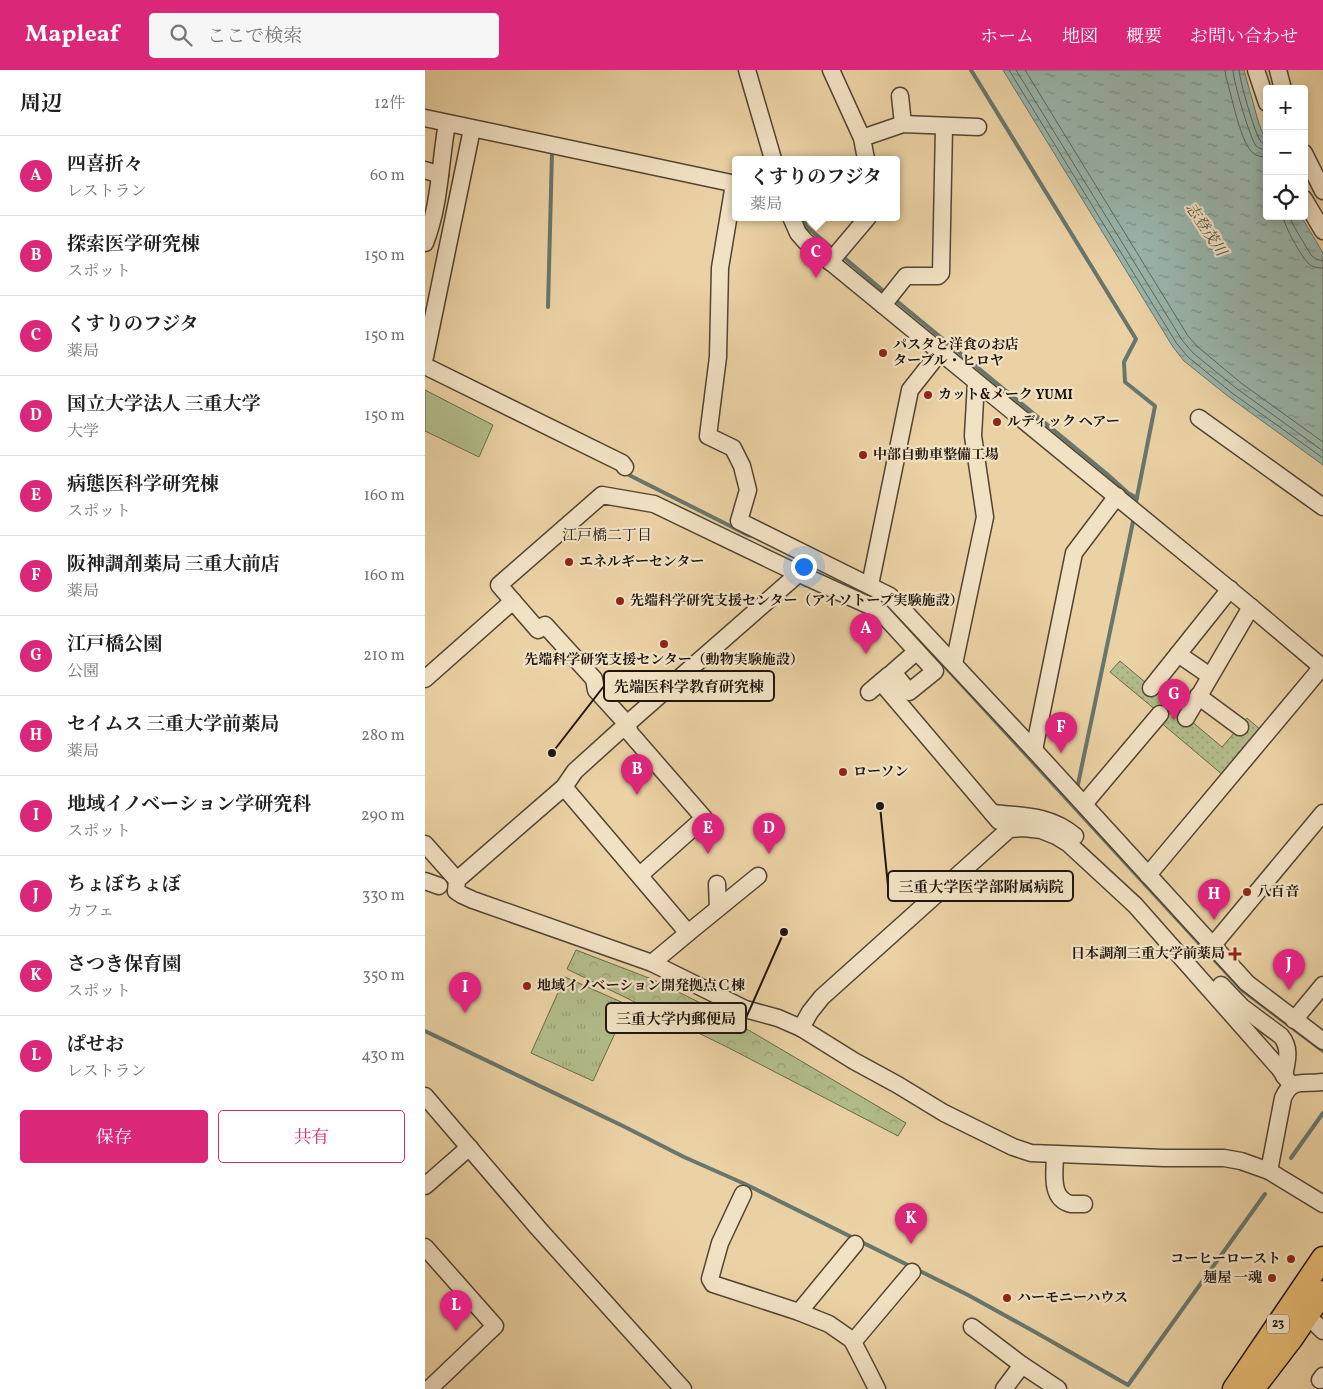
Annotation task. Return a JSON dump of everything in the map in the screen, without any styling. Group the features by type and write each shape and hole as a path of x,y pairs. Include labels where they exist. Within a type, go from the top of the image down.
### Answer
{"highway":[{"name":"23","path":"1234,1389 1323,1258"},
{"name":"23","path":"1253,1389 1315,1324 1323,1292"}],"street":[{"path":"747,70 772,156"},
{"path":"831,70 862,138 866,156"},
{"path":"1256,70 1263,91"},
{"path":"1278,70 1282,85"},
{"path":"900,96 903,124"},
{"path":"425,118 446,129 472,129 732,183"},
{"path":"862,138 903,124 978,128"},
{"path":"883,305 906,276 938,276 941,273 944,126"},
{"path":"425,243 433,214 433,172 446,129"},
{"path":"425,357 472,129"},
{"path":"1308,161 1323,191"},
{"path":"732,201 720,268 718,357 708,436 733,448 742,466 748,490 739,521 890,596 1084,804 1247,983 1323,1041"},
{"path":"1308,206 1323,231"},
{"path":"793,221 798,233 805,241 1117,496 1322,668 1148,875"},
{"path":"830,262 865,221"},
{"path":"869,585 910,390 940,352"},
{"path":"425,366 622,463 625,467"},
{"path":"954,664 985,517 973,436 976,382"},
{"path":"1199,418 1323,507"},
{"path":"640,875 704,818 630,733 627,724 596,690 593,679 545,625 537,630 499,585 602,495 654,504 798,574 879,610 935,671 909,692 881,682"},
{"path":"1034,750 1074,553 1117,496"},
{"path":"457,880 564,787 575,771 627,724 798,574"},
{"path":"1151,688 1230,590"},
{"path":"425,679 513,601"},
{"path":"1186,718 1251,607"},
{"path":"881,682 917,650"},
{"path":"1179,654 1210,676"},
{"path":"881,682 1007,831"},
{"path":"1198,696 1240,727"},
{"path":"1084,804 1160,714"},
{"path":"564,787 689,933"},
{"path":"992,812 1052,821 1068,831 1142,898 1235,1001 1285,1040 1288,1050 1288,1080 1269,1171"},
{"path":"1213,945 1323,813"},
{"path":"801,1028 810,1012 822,998 1009,829 1024,828 1041,830 1069,844 1135,905 1288,1080 1300,1083 1323,1082"},
{"path":"425,844 457,880 457,891 462,895 652,963 745,1009 778,1018 801,1028 853,1061 944,1113 1013,1147 1031,1153 1055,1155 1224,1158 1241,1161 1269,1171 1323,1204"},
{"path":"652,963 758,876"},
{"path":"717,884 718,908"},
{"path":"1294,1020 1323,985"},
{"path":"425,1096 538,1228 683,1389"},
{"path":"425,1186 470,1148"},
{"path":"1055,1155 1055,1186 1057,1194 1071,1204 1084,1204"},
{"path":"743,1194 720,1243 710,1280 713,1284 799,1312 829,1324 853,1342 877,1389"},
{"path":"799,1312 855,1244"},
{"path":"425,1247 495,1326 429,1389"},
{"path":"853,1342 913,1272"},
{"path":"972,1327 1022,1365 1059,1389"},
{"path":"1004,1389 1022,1365"}],"green space":[{"path":"425,390 493,425 479,457 425,431"},
{"path":"1120,661 1222,747 1247,718 1262,731 1224,776 1159,721 1163,716 1110,672"},
{"path":"576,950 654,980 733,1019 740,1025 906,1123 898,1136 727,1047 567,969"},
{"path":"565,977 628,1005 593,1081 531,1053"}],"water":[{"name":"志登茂川","path":"1003,70 1244,70 1263,134 1263,220 1303,220 1323,253 1323,465 1229,397 1184,361 1173,347"}],"waterway":[{"path":"971,70 1136,339 1124,362 1125,382 1155,406 1135,507"},
{"path":"548,307 552,152"},
{"path":"805,221 806,226 835,251"},
{"path":"841,255 887,294"},
{"path":"893,298 1128,493 1137,498"},
{"path":"625,473 753,536"},
{"path":"1077,789 1134,517"},
{"path":"862,591 885,603 895,613"},
{"path":"939,660 1242,990 1323,1051"},
{"path":"425,1031 684,1157 745,1184 968,1295 1128,1385 1265,1194"},
{"path":"1291,1158 1323,1113"}],"place":[{"name":"くすりのフジタ","path":"816,278"},
{"name":"パスタと洋食のお店 ターブル・ヒロヤ","path":"883,353"},
{"name":"カット&メーク YUMI","path":"928,395"},
{"name":"ルディック ヘアー","path":"997,422"},
{"name":"中部自動車整備工場","path":"863,455"},
{"name":"エネルギーセンター","path":"569,562"},
{"name":"先端科学研究支援センター（アイソトープ実験施設）","path":"620,601"},
{"name":"先端科学研究支援センター（動物実験施設）","path":"664,644"},
{"name":"四喜折々","path":"866,654"},
{"name":"江戸橋公園","path":"1174,720"},
{"name":"先端医科学教育研究棟","path":"552,753"},
{"name":"阪神調剤薬局 三重大前店","path":"1061,753"},
{"name":"ローソン","path":"843,772"},
{"name":"探索医学研究棟","path":"637,795"},
{"name":"三重大学医学部附属病院","path":"880,806"},
{"name":"病態医科学研究棟","path":"708,854"},
{"name":"国立大学法人 三重大学","path":"769,854"},
{"name":"八百音","path":"1247,892"},
{"name":"セイムス 三重大学前薬局","path":"1214,920"},
{"name":"三重大学内郵便局","path":"784,932"},
{"name":"日本調剤三重大学前薬局","path":"1235,954"},
{"name":"地域イノベーション開発拠点Ｃ棟","path":"527,986"},
{"name":"ちょぼちょぼ","path":"1289,990"},
{"name":"地域イノベーション学研究科","path":"465,1013"},
{"name":"さつき保育園","path":"911,1244"},
{"name":"コーヒーロースト","path":"1291,1259"},
{"name":"麺屋 一魂","path":"1272,1278"},
{"name":"ハーモニーハウス","path":"1007,1298"},
{"name":"ぱせお","path":"456,1331"}],"district":[{"name":"江戸橋二丁目","path":"607,536"}]}
